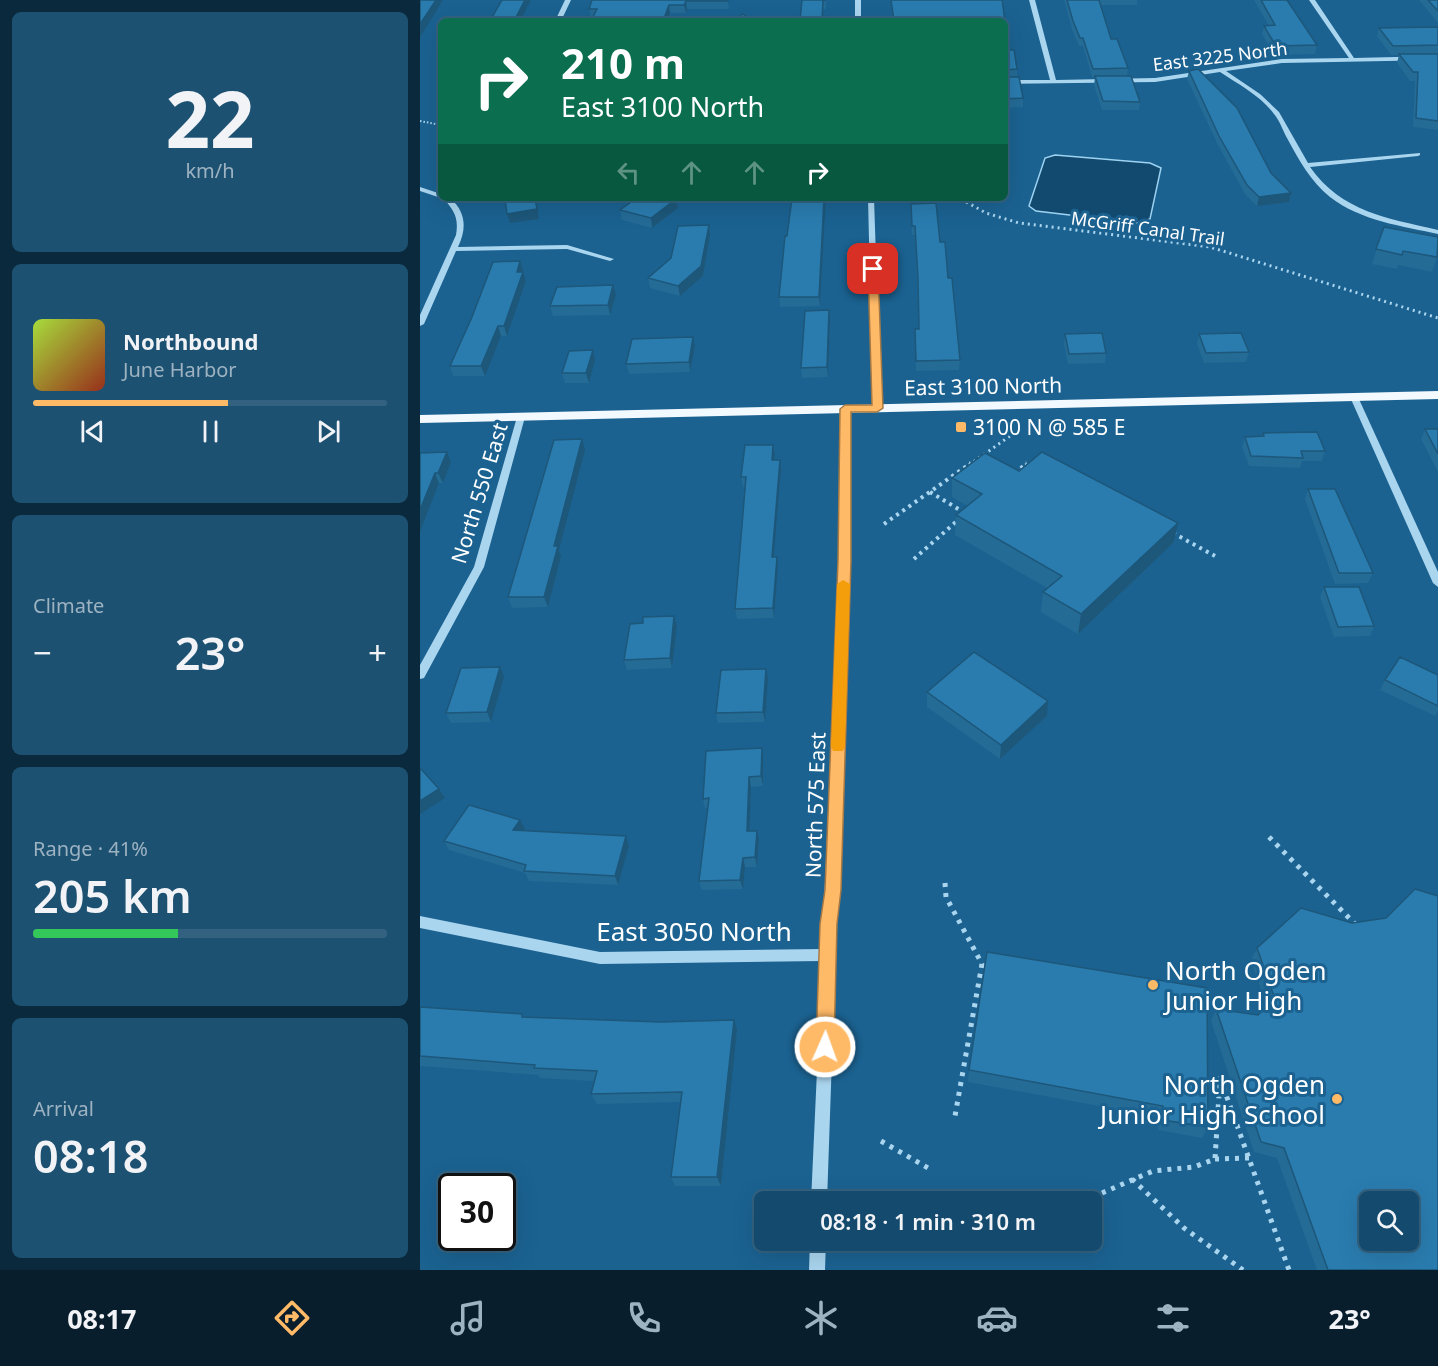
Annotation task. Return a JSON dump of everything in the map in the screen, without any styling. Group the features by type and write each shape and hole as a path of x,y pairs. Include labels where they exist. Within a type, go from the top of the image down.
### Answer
{"main road":[{"name":"East 3100 North","path":"420,419 1438,395"}],"street":[{"path":"559,18 568,0"},
{"path":"858,0 858,18"},
{"path":"1032,0 1054,82"},
{"path":"1312,0 1353,60"},
{"name":"East 3225 North","path":"1008,82 1155,80 1282,61 1438,58"},
{"path":"1221,70 1269,104 1277,113 1314,177 1330,195 1359,211 1378,218 1438,232"},
{"path":"1307,165 1418,154"},
{"path":"420,189 438,195"},
{"path":"420,324 454,249 462,224 455,205 450,201"},
{"path":"871,201 877,408"},
{"path":"454,249 567,247 610,259"},
{"path":"1354,397 1438,583"},
{"name":"North 575 East","path":"819,1191 828,924 833,890 844,561 845,409"},
{"name":"North 550 East","path":"420,675 479,567 521,417"},
{"name":"East 3050 North","path":"420,922 600,958 828,955"},
{"path":"817,1270 818,1251"}],"path":[{"path":"420,121 438,124"},
{"name":"McGriff Canal Trail","path":"964,201 986,213 1019,223 1210,247 1438,318"},
{"path":"884,524 1020,429"},
{"path":"975,460 983,465"},
{"path":"1008,479 1027,463 1037,463"},
{"path":"914,559 965,513 930,492"},
{"path":"1165,528 1215,556"},
{"path":"1269,837 1364,932"},
{"path":"945,883 949,904 982,964 955,1116"},
{"path":"1215,1159 1220,1078 1289,1270"},
{"path":"881,1141 928,1168"},
{"path":"1102,1192 1153,1171 1194,1167 1215,1159 1249,1158"},
{"path":"1132,1179 1177,1224 1212,1251 1243,1270"}],"water":[{"path":"1055,155 1150,163 1161,168 1150,219 1137,223 1036,211 1029,206 1045,158"}],"building":[{"path":"420,0 436,0 420,24"},
{"path":"502,0 525,0 516,18 492,18"},
{"path":"592,0 728,1 686,1 684,5 669,5 664,18 592,18 597,9 589,9"},
{"path":"802,0 826,0 823,1 822,18 800,18"},
{"path":"891,0 1002,0 1005,18 894,18"},
{"path":"1067,0 1099,0 1111,39 1117,39 1128,68 1093,69"},
{"path":"1261,0 1287,0 1317,45 1276,46 1264,26 1275,25"},
{"path":"1428,0 1438,0 1438,11"},
{"path":"1438,27 1438,45 1393,46 1379,28"},
{"path":"1008,39 1010,50 1014,50 1017,69 1008,70"},
{"path":"1399,54 1438,54 1438,121 1416,118 1418,72 1413,72"},
{"path":"1198,69 1237,108 1271,173 1291,193 1259,197 1247,185 1219,136 1189,71"},
{"path":"1095,76 1131,76 1140,102 1103,101"},
{"path":"1008,77 1019,77 1023,98 1008,99"},
{"path":"505,201 536,201 537,209 507,214"},
{"path":"633,201 673,201 651,218 620,210"},
{"path":"792,201 824,201 819,297 779,297 785,236 787,236"},
{"path":"936,203 940,242 945,242 948,278 952,278 960,360 916,361 915,329 919,329 918,279 915,226 912,226 911,204"},
{"path":"709,225 701,266 678,286 648,278 671,258 678,226"},
{"path":"1384,227 1438,237 1437,257 1403,251 1402,255 1376,249"},
{"path":"520,261 517,272 523,272 504,326 498,326 481,366 450,366 493,262"},
{"path":"613,285 608,305 550,306 557,287"},
{"path":"829,310 827,367 801,368 805,311"},
{"path":"1102,333 1106,353 1069,354 1065,334"},
{"path":"1241,333 1249,352 1206,353 1199,334"},
{"path":"693,337 689,362 626,364 632,339"},
{"path":"593,350 586,373 562,373 569,351"},
{"path":"1425,429 1438,429 1438,454"},
{"path":"1317,432 1325,451 1301,451 1303,458 1251,456 1245,437 1264,436 1263,433"},
{"path":"582,439 554,546 558,546 544,597 508,597 554,440"},
{"path":"745,445 773,445 772,460 780,460 772,557 777,557 773,608 735,609 746,477 741,477"},
{"path":"447,452 438,473 435,473 420,510 420,453"},
{"path":"1042,452 1178,523 1081,614 1043,592 1062,576 956,515 982,494 952,478 985,453 1019,471"},
{"path":"1308,489 1335,489 1373,573 1339,573"},
{"path":"1324,587 1359,587 1374,626 1338,627"},
{"path":"674,616 670,658 624,660 630,624 643,623 643,617"},
{"path":"974,652 1048,701 1001,745 927,692"},
{"path":"1400,657 1438,675 1438,706 1385,680"},
{"path":"500,667 487,712 446,713 461,668"},
{"path":"766,669 763,712 716,713 721,670"},
{"path":"762,748 761,776 749,777 747,831 757,831 755,857 743,858 740,880 699,881 709,798 703,799 706,751"},
{"path":"420,770 439,789 420,801"},
{"path":"469,805 520,820 513,830 626,836 615,876 524,871 526,865 444,841"},
{"name":"North Ogden Junior High School","path":"1415,889 1438,896 1438,1270 1328,1270 1284,1148 1261,1142 1216,1009 1258,1015 1275,999 1257,948 1301,908 1352,923 1386,918"},
{"path":"987,952 1207,988 1208,1127 1163,1120 1163,1106 969,1070"},
{"path":"420,1007 522,1014 522,1017 660,1022 734,1020 717,1177 671,1177 682,1092 591,1094 597,1071 534,1068 535,1065 420,1056"}],"slow traffic":[{"path":"838,746 843,584"}],"place":[{"name":"3100 N @ 585 E","path":"961,427"},
{"name":"North Ogden Junior High","path":"1153,985"},
{"name":"North Ogden Junior High School","path":"1337,1099"}],"route":[{"path":"825,1047 828,924 833,890 845,538 845,409 877,408 873,269"}]}
